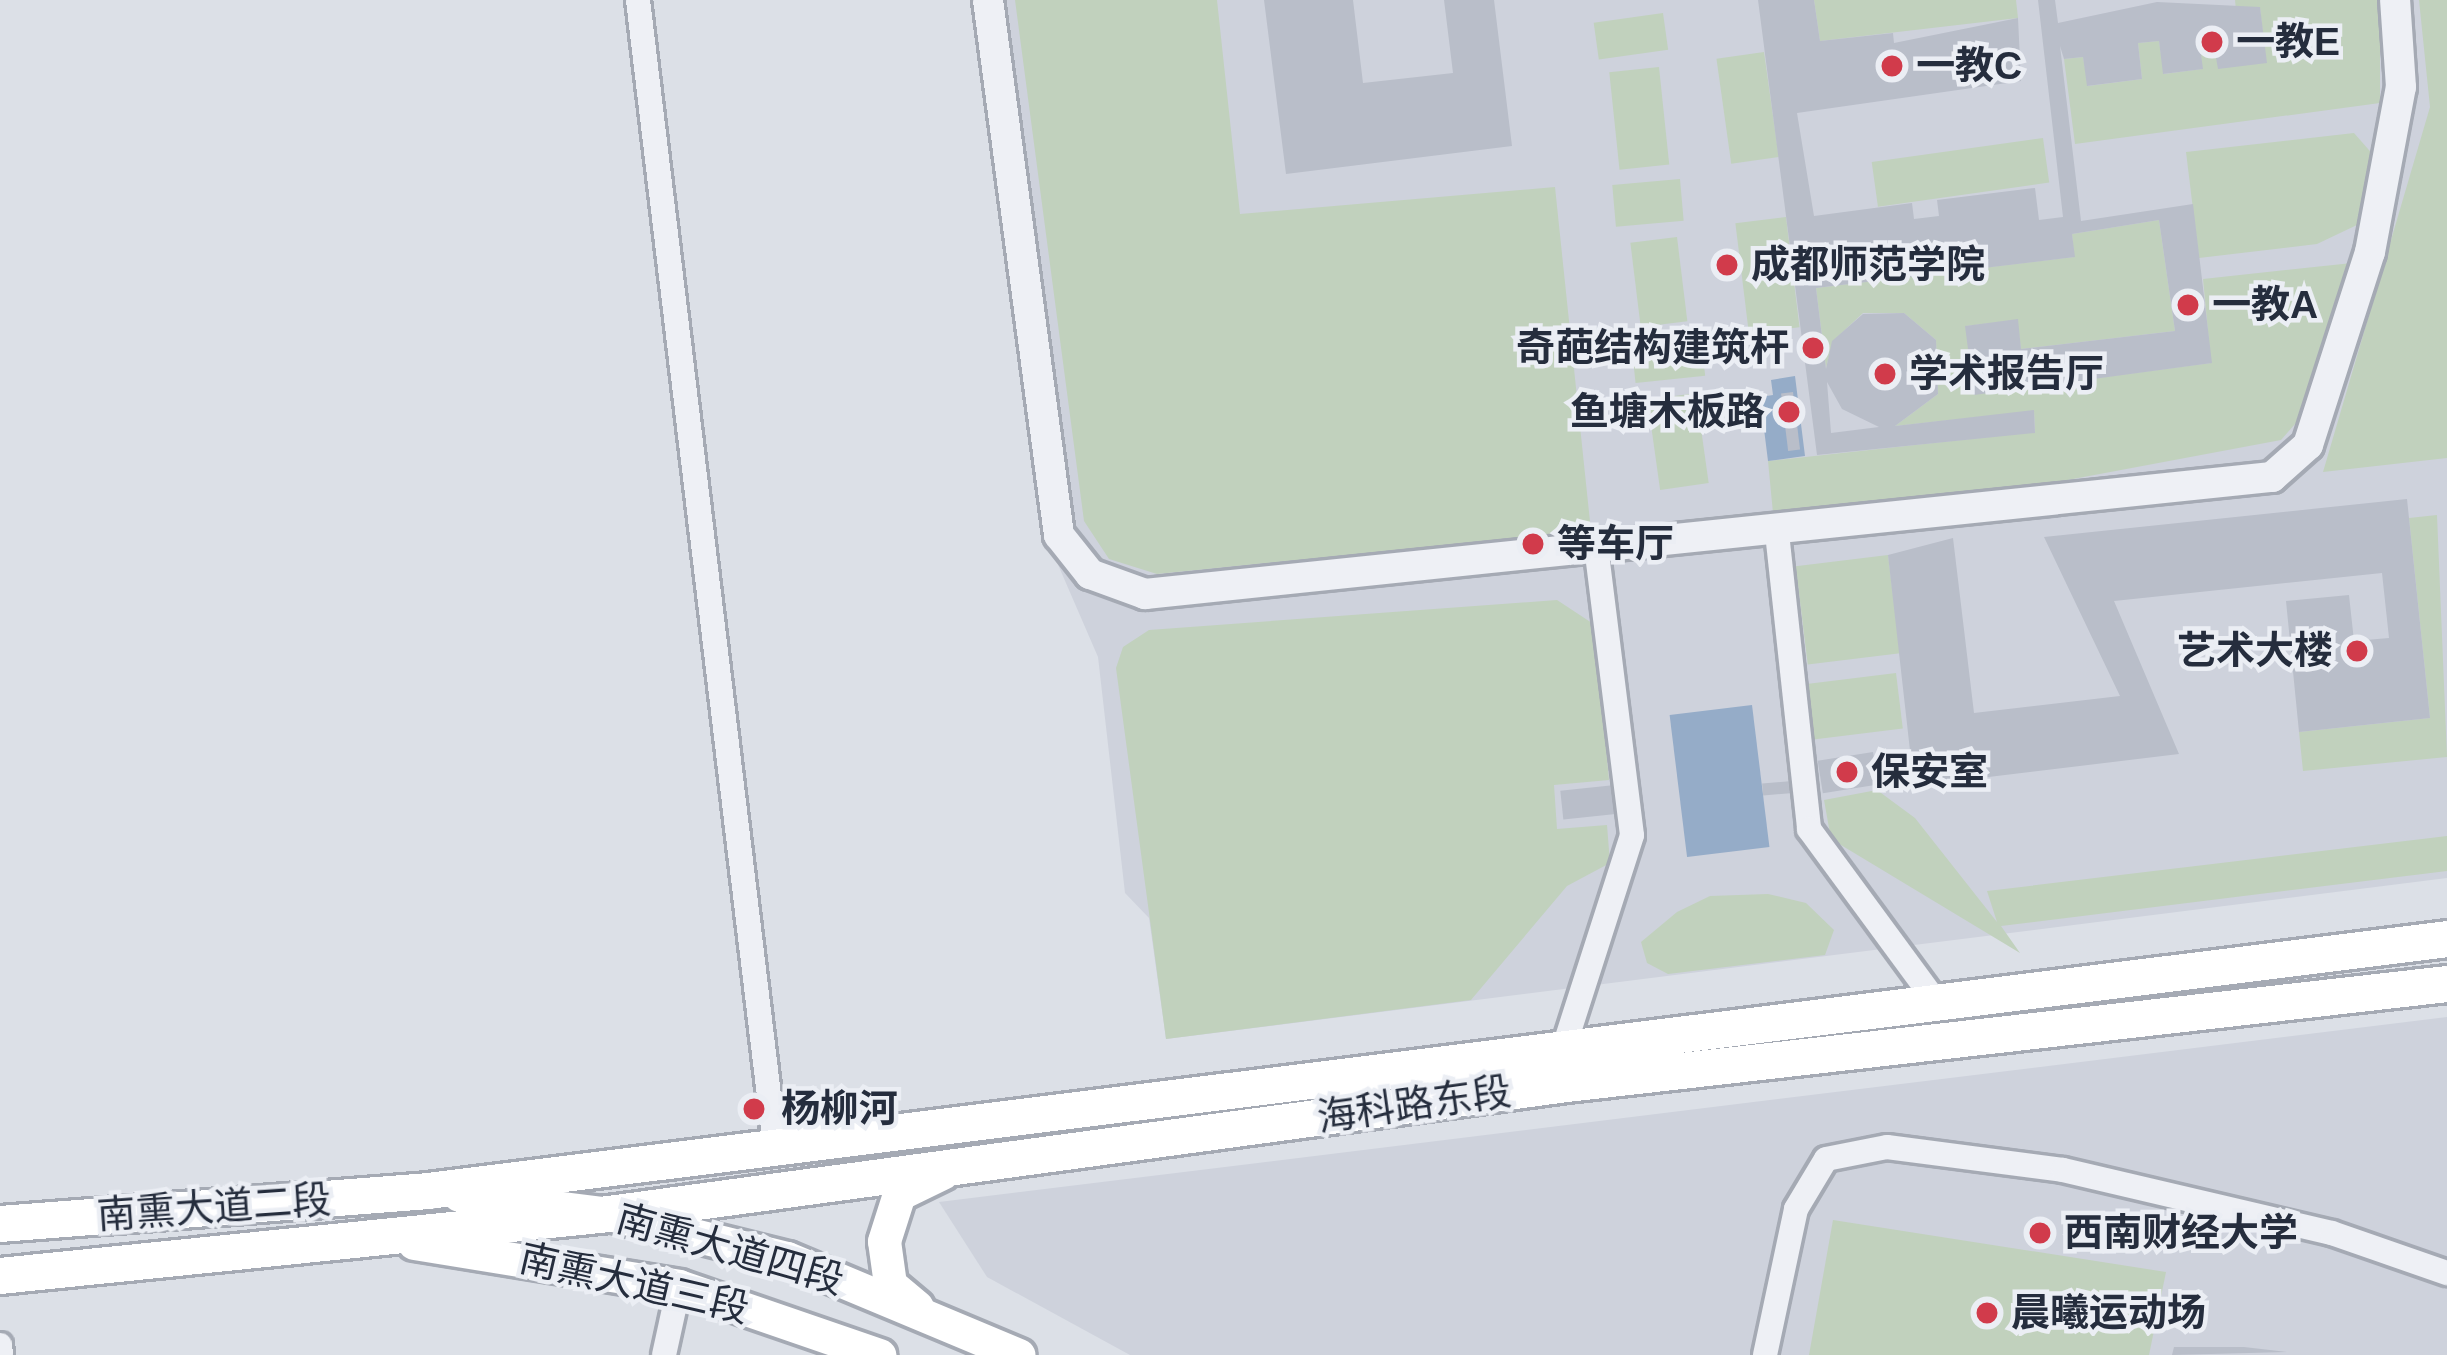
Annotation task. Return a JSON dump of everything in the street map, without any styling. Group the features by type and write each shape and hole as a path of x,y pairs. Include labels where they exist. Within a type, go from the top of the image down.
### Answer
{"main road":[{"name":"海科路东段","path":"428,1191 1565,1044 2447,939"},
{"name":"海科路东段","path":"382,1240 947,1170 1568,1084 2447,984"},
{"path":"923,1312 890,1284 884,1240 899,1195 947,1170"},
{"name":"南熏大道四段","path":"428,1191 609,1214 788,1258 1019,1355"},
{"name":"南熏大道二段","path":"0,1224 428,1191"},
{"name":"南熏大道二段","path":"0,1276 382,1240"},
{"name":"南熏大道三段","path":"382,1240 679,1286 879,1355"}],"street":[{"path":"638,0 775,1146"},
{"path":"988,0 1060,535 1079,566 1145,594 2242,486 2288,468 2313,432 2370,253 2401,87 2395,0"},
{"path":"1777,533 1809,829 1936,1003"},
{"path":"1565,1044 1632,835 1597,553"},
{"path":"1765,1355 1806,1192 1826,1159 1887,1147 2063,1171 2332,1233 2447,1273"},
{"path":"664,1355 679,1286"},
{"path":"0,1345 1,1355"}],"shaded area":[{"name":"成都师范学院","path":"972,0 2447,0 2447,878 1166,1039 1149,918 1125,893 1098,657 1043,530"},
{"name":"西南财经大学","path":"2447,1017 2447,1355 1130,1355 987,1277 939,1202"}],"green space":[{"path":"1015,0 1217,0 1240,214 1555,187 1591,531 1157,574 1109,559 1084,521"},
{"path":"1814,0 2016,0 2018,18 1820,41"},
{"path":"2235,0 2380,0 2380,103 2075,144 2064,59 2083,57 2088,86 2142,79 2138,43 2159,41 2164,74 2202,69 2201,54 2215,52 2266,63 2260,8 2236,10"},
{"path":"2419,0 2447,0 2447,458 2323,472 2430,107"},
{"path":"1663,13 1668,50 1599,59 1594,23"},
{"path":"1764,52 1779,157 1731,164 1716,59"},
{"path":"1659,67 1669,164 1620,170 1609,72"},
{"path":"2354,133 2376,158 2359,224 2317,244 2199,258 2186,152"},
{"path":"2043,138 2049,183 1878,207 1872,162"},
{"path":"1680,179 1684,221 1616,227 1612,185"},
{"path":"1786,217 1800,327 1749,333 1735,223"},
{"path":"2159,220 2175,331 2021,349 2017,320 1966,326 1974,394 2211,363 2203,279 2352,263 2303,415 2281,440 2041,485 1773,513 1768,461 2035,432 2034,411 1895,426 1938,394 1936,340 1904,313 1863,313 1833,341 1826,368 1816,288 2074,257 2072,234"},
{"path":"1677,237 1687,321 1641,327 1630,243"},
{"path":"1701,336 1705,376 1636,383 1631,343"},
{"path":"1696,393 1709,483 1660,490 1647,400"},
{"path":"2437,515 2447,757 2303,771 2299,732 2430,718 2409,518"},
{"path":"1888,555 1900,653 1808,665 1796,566"},
{"path":"1557,600 1595,625 1609,780 1554,785 1557,829 1607,825 1610,863 1567,886 1471,1000 1166,1039 1116,668 1123,647 1149,630"},
{"path":"1896,673 1903,729 1812,740 1805,684"},
{"path":"1877,790 1915,818 1997,922 1987,891 2447,836 2447,871 2001,926 2020,953 1831,839 1824,800"},
{"path":"1768,894 1806,903 1834,930 1825,955 1668,974 1647,963 1641,942 1677,912 1710,896"},
{"name":"晨曦运动场","path":"1833,1220 2166,1272 2149,1355 1809,1355"}],"water":[{"path":"1795,376 1805,456 1768,461 1760,397 1773,395 1771,380"},
{"path":"1752,705 1769,847 1687,857 1670,715"}],"building":[{"path":"1264,0 1353,0 1363,83 1453,73 1444,0 1494,0 1512,146 1286,174"},
{"path":"1758,0 1814,0 1820,41 1893,33 1894,43 2018,18 2021,81 1797,113 1814,216 1912,203 1914,219 1939,216 1937,200 2035,188 2039,220 2063,217 2038,0 2055,0 2058,23 2157,2 2260,7 2267,63 2218,69 2215,52 2201,54 2203,69 2163,74 2159,41 2138,43 2142,79 2087,86 2083,57 2064,59 2060,46 2081,221 2193,204 2212,363 1974,395 1965,326 2018,319 2021,349 2175,331 2159,220 2072,234 2075,257 1816,288 1826,369 1832,341 1863,314 1904,313 1936,340 1938,394 1895,426 2034,410 2035,433 1817,455","holes":["1827,382 1842,409 1879,427 1831,433"]},
{"name":"鱼塘木板路","path":"1793,392 1800,450 1788,451 1781,393"},
{"name":"艺术大楼","path":"2407,499 2430,718 2299,732 2286,601 2349,595 2354,641 2389,638 2382,573 2114,601 2179,754 1914,786 1888,555 1953,538 1974,713 2120,696 2044,537"},
{"name":"保安室","path":"1873,752 1878,785 1823,793 1818,761"},
{"name":"保安室","path":"1792,781 1793,793 1763,796 1762,784"},
{"path":"1615,785 1618,814 1563,820 1560,791"},
{"path":"2174,1347 2244,1347 2287,1352 2172,1355"}],"place":[{"name":"一教E","path":"2212,42"},
{"name":"一教C","path":"1892,66"},
{"name":"成都师范学院","path":"1727,265"},
{"name":"一教A","path":"2188,305"},
{"name":"奇葩结构建筑杆","path":"1813,348"},
{"name":"学术报告厅","path":"1885,374"},
{"name":"鱼塘木板路","path":"1789,412"},
{"name":"等车厅","path":"1533,544"},
{"name":"艺术大楼","path":"2357,651"},
{"name":"保安室","path":"1847,772"},
{"name":"杨柳河","path":"754,1109"},
{"name":"西南财经大学","path":"2040,1233"},
{"name":"晨曦运动场","path":"1987,1313"}]}
